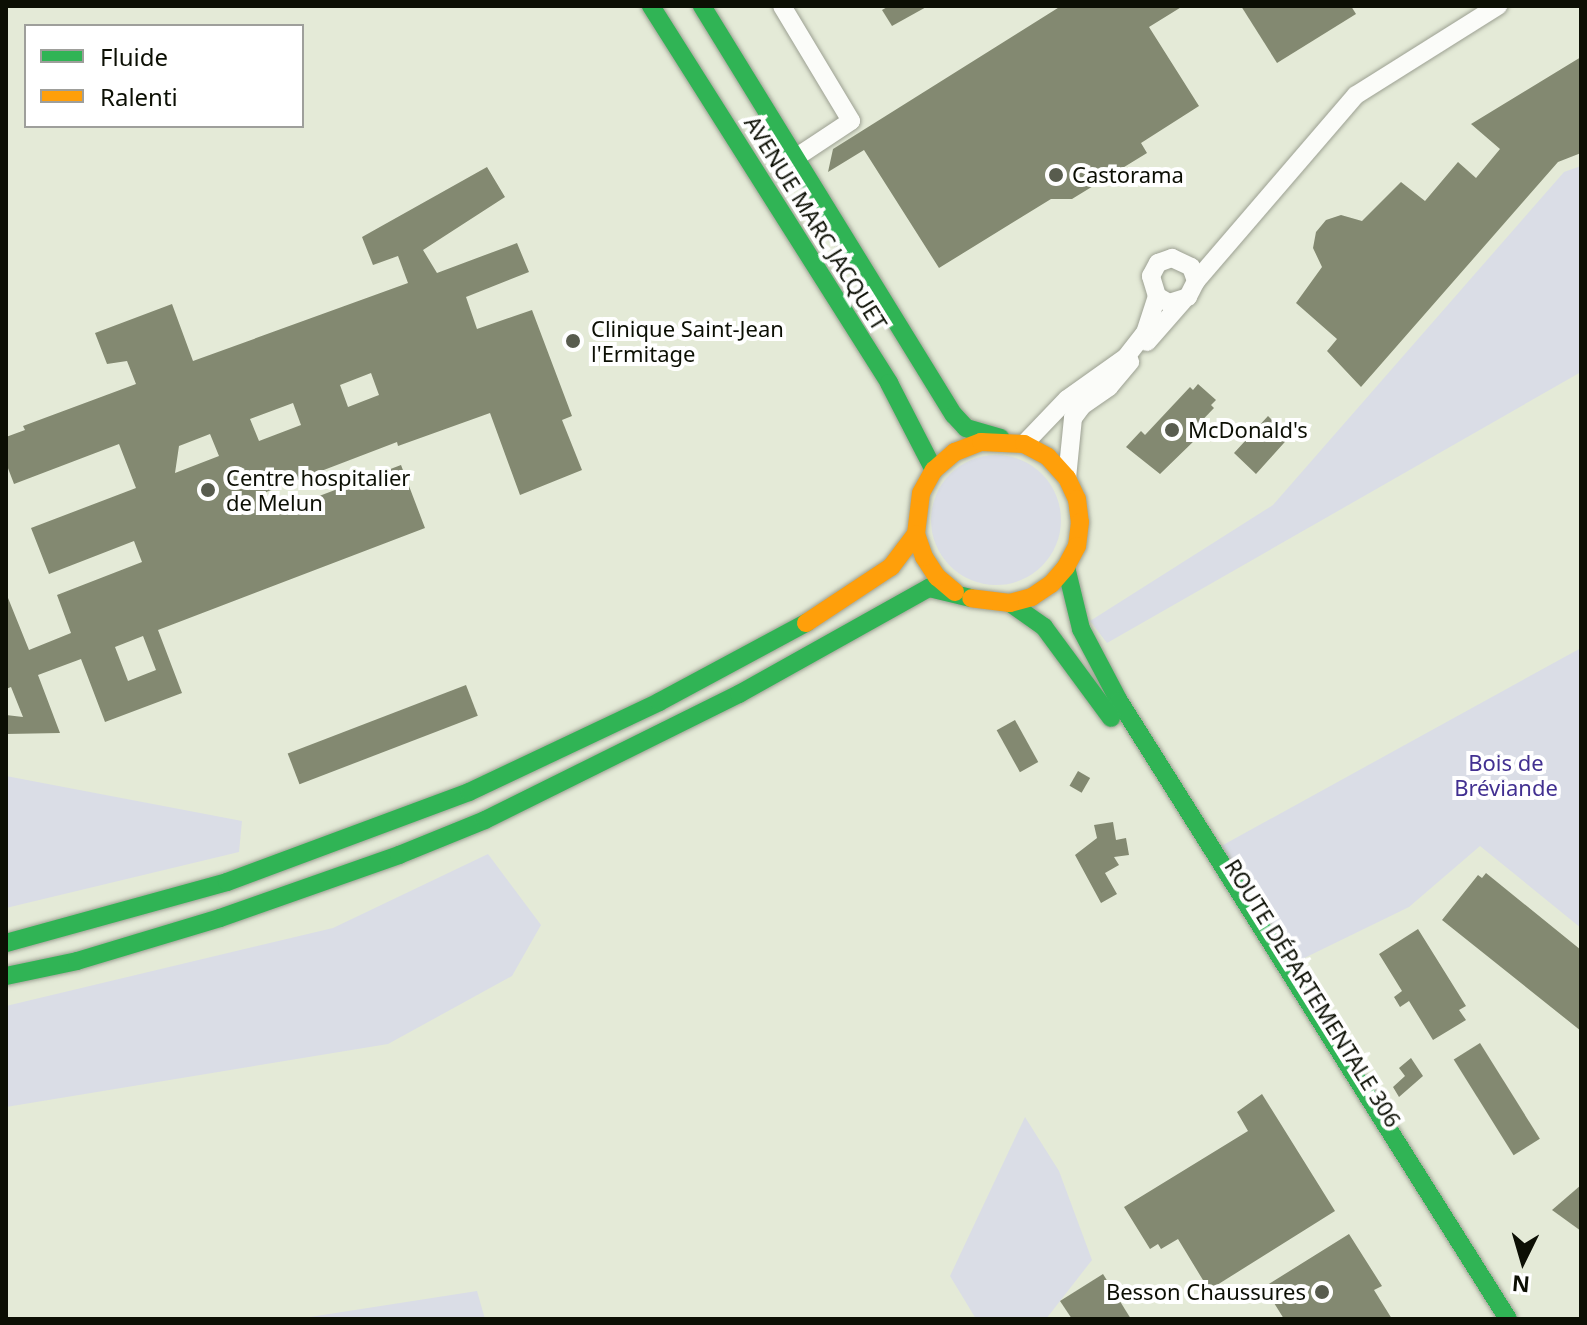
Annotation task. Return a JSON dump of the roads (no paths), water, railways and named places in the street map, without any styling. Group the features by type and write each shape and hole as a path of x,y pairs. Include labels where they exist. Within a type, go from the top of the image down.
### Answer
{"main road":[{"name":"AVENUE MARC JACQUET","path":"651,6 889,383 934,470"},
{"name":"AVENUE MARC JACQUET","path":"702,6 954,415 966,428 1016,442"},
{"path":"6,976 58,965 313,887 485,820 739,694 929,588 955,592 982,602 1010,603 1032,597 1051,584 1066,567 1077,546 1080,522 1077,499 1067,478 1048,457 1016,442 981,442 955,452 934,470 921,493 916,534 930,567 955,592"},
{"path":"6,943 227,882 469,792 659,702 823,614 891,567 916,534"},
{"path":"1066,567 1070,597 1102,690"},
{"path":"1010,603 1044,627 1102,690"},
{"name":"ROUTE DÉPARTEMENTALE 306","path":"1102,690 1386,1124 1508,1319"},
{"name":"ROUTE DÉPARTEMENTALE 306","path":"1102,690 1226,897 1488,1319"},
{"path":"6,984 35,976 58,965"}],"street":[{"path":"782,6 851,121 795,158"},
{"path":"1067,478 1073,418 1082,406 1109,387 1192,293 1196,281 1356,95 1498,6"},
{"path":"1183,301 1169,303 1157,296 1150,283 1153,269 1165,259 1184,261 1218,245 1245,224"},
{"path":"1184,261 1191,267 1196,281"},
{"path":"1016,442 1067,399 1126,357 1145,333 1157,296"}],"place":[{"name":"Castorama","path":"1056,175"},
{"name":"Clinique Saint-Jean l'Ermitage","path":"573,341"},
{"name":"McDonald's","path":"1172,430"},
{"name":"Centre hospitalier de Melun","path":"208,490"},
{"name":"Besson Chaussures","path":"1322,1292"}],"park label":[{"name":"Bois de Bréviande","path":"1506,774"}]}
